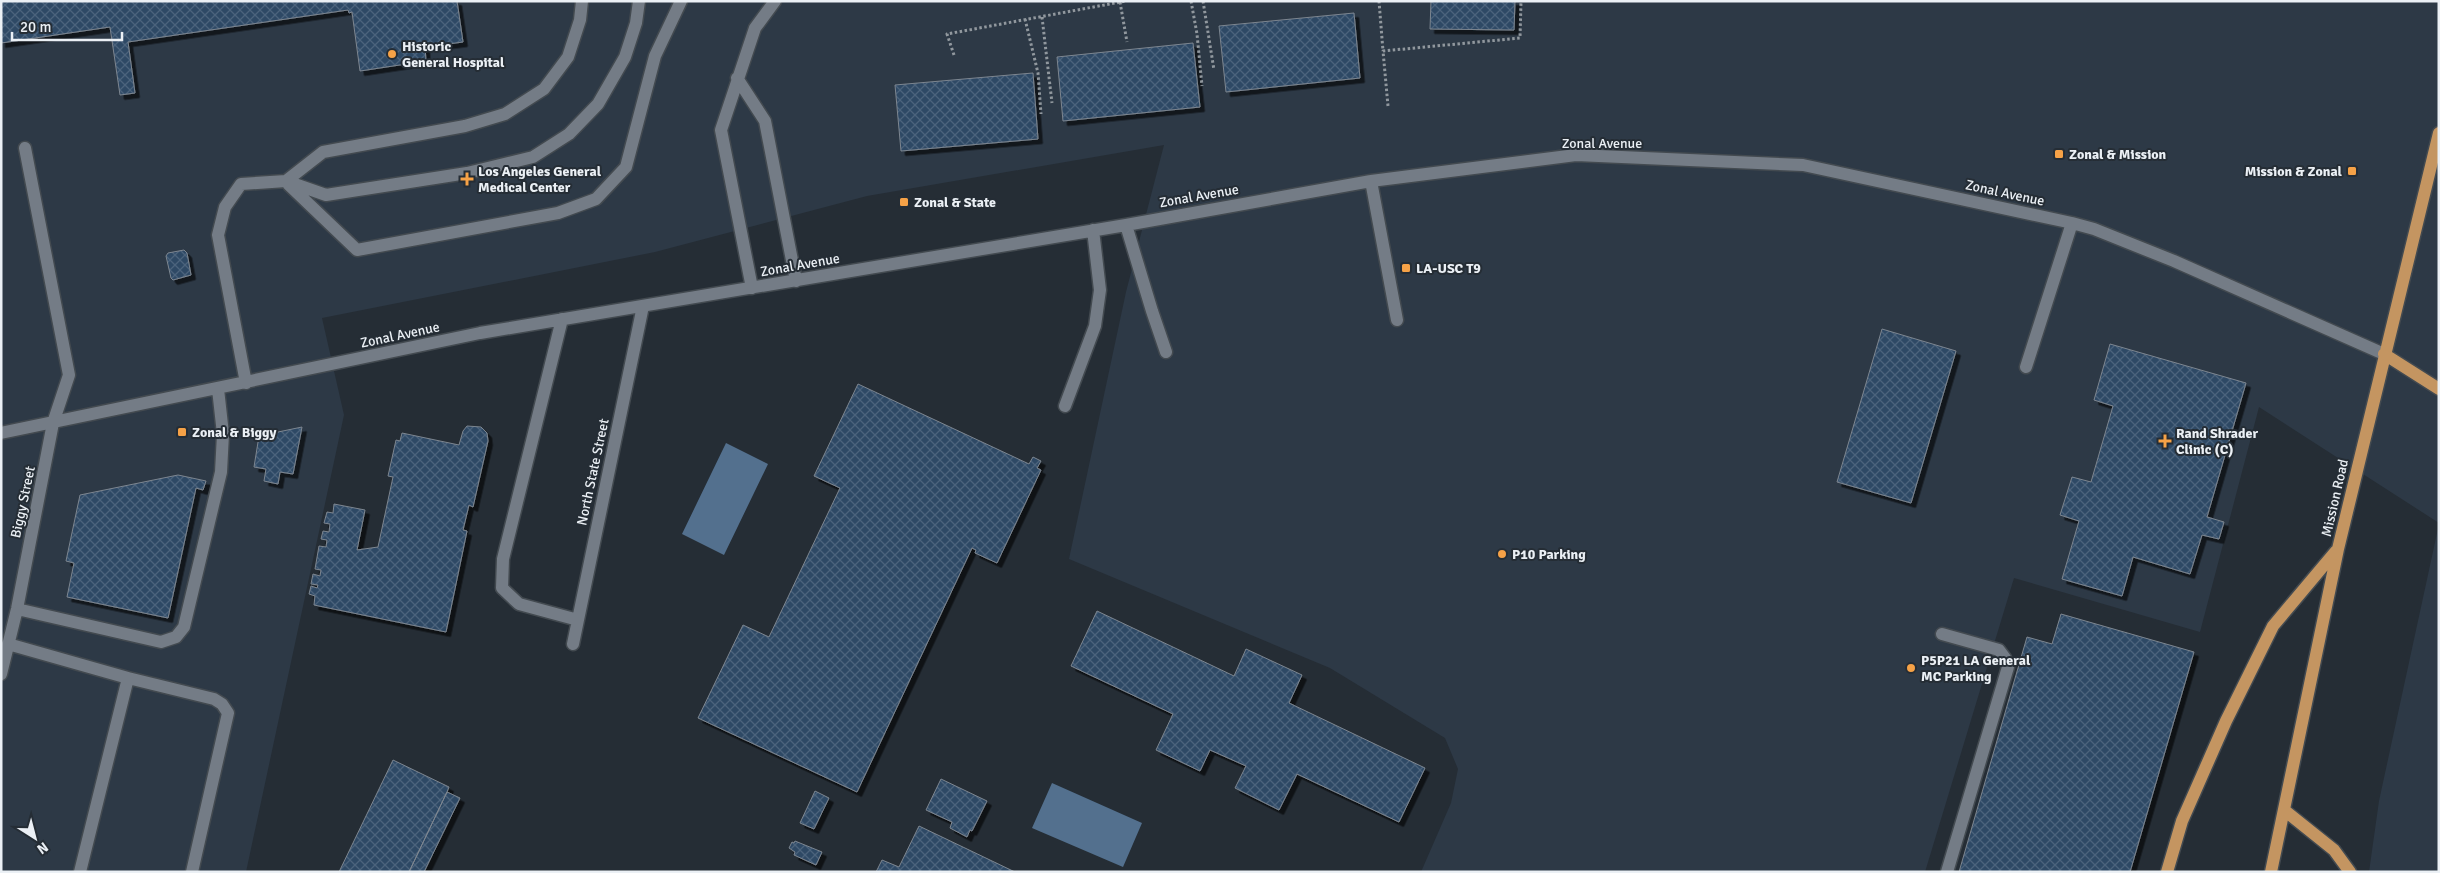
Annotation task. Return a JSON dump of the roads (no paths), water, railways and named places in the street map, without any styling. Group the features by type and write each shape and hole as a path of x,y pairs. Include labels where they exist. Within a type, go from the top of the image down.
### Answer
{"main road":[{"name":"Mission Road","path":"2271,872 2338,549 2439,133"},
{"path":"2384,354 2439,389"},
{"path":"2167,872 2182,822 2222,730 2274,626 2338,549"},
{"path":"2284,810 2334,850 2350,872"}],"street":[{"path":"286,182 323,152 465,126 506,114 544,89 568,56 580,20 582,1"},
{"path":"246,383 218,236 225,207 241,184 286,182 326,195 467,173 533,157 570,134 598,104 624,57 636,23 639,1"},
{"path":"286,182 357,250 558,213 596,199 626,167 655,56 681,1"},
{"path":"752,288 721,130 755,28 775,1"},
{"path":"737,78 765,121 796,281"},
{"name":"Biggy Street","path":"1,674 17,609 54,423 69,375 25,148"},
{"name":"Zonal Avenue","path":"1,433 480,333 1126,225 1371,181 1576,155 1803,165 2072,223 2094,229 2174,261 2384,354"},
{"path":"1371,181 1398,320"},
{"path":"2026,366 2072,223"},
{"path":"1126,225 1166,352"},
{"path":"1065,406 1095,326 1100,290 1093,230"},
{"name":"North State Street","path":"573,644 643,306"},
{"path":"562,320 503,559 502,588 519,604 578,620"},
{"path":"17,609 161,642 176,637 184,627 221,472 223,434 218,389"},
{"path":"1942,634 1998,650 2005,658 2008,667 1947,872"},
{"path":"8,644 128,678 214,699 222,704 228,713 192,872"},
{"path":"80,872 128,678"}],"water":[{"path":"726,443 768,464 724,555 682,534"},
{"path":"1052,783 1142,823 1123,867 1032,828"}],"place":[{"name":"Historic General Hospital","path":"392,54"},
{"name":"Zonal & Mission","path":"2059,154"},
{"name":"Mission & Zonal","path":"2352,171"},
{"name":"Los Angeles General Medical Center","path":"467,179"},
{"name":"Zonal & State","path":"904,202"},
{"name":"LA-USC T9","path":"1406,268"},
{"name":"Zonal & Biggy","path":"182,432"},
{"name":"Rand Shrader Clinic (C)","path":"2165,441"},
{"name":"P10 Parking","path":"1502,554"},
{"name":"P5P21 LA General MC Parking","path":"1911,668"}]}
